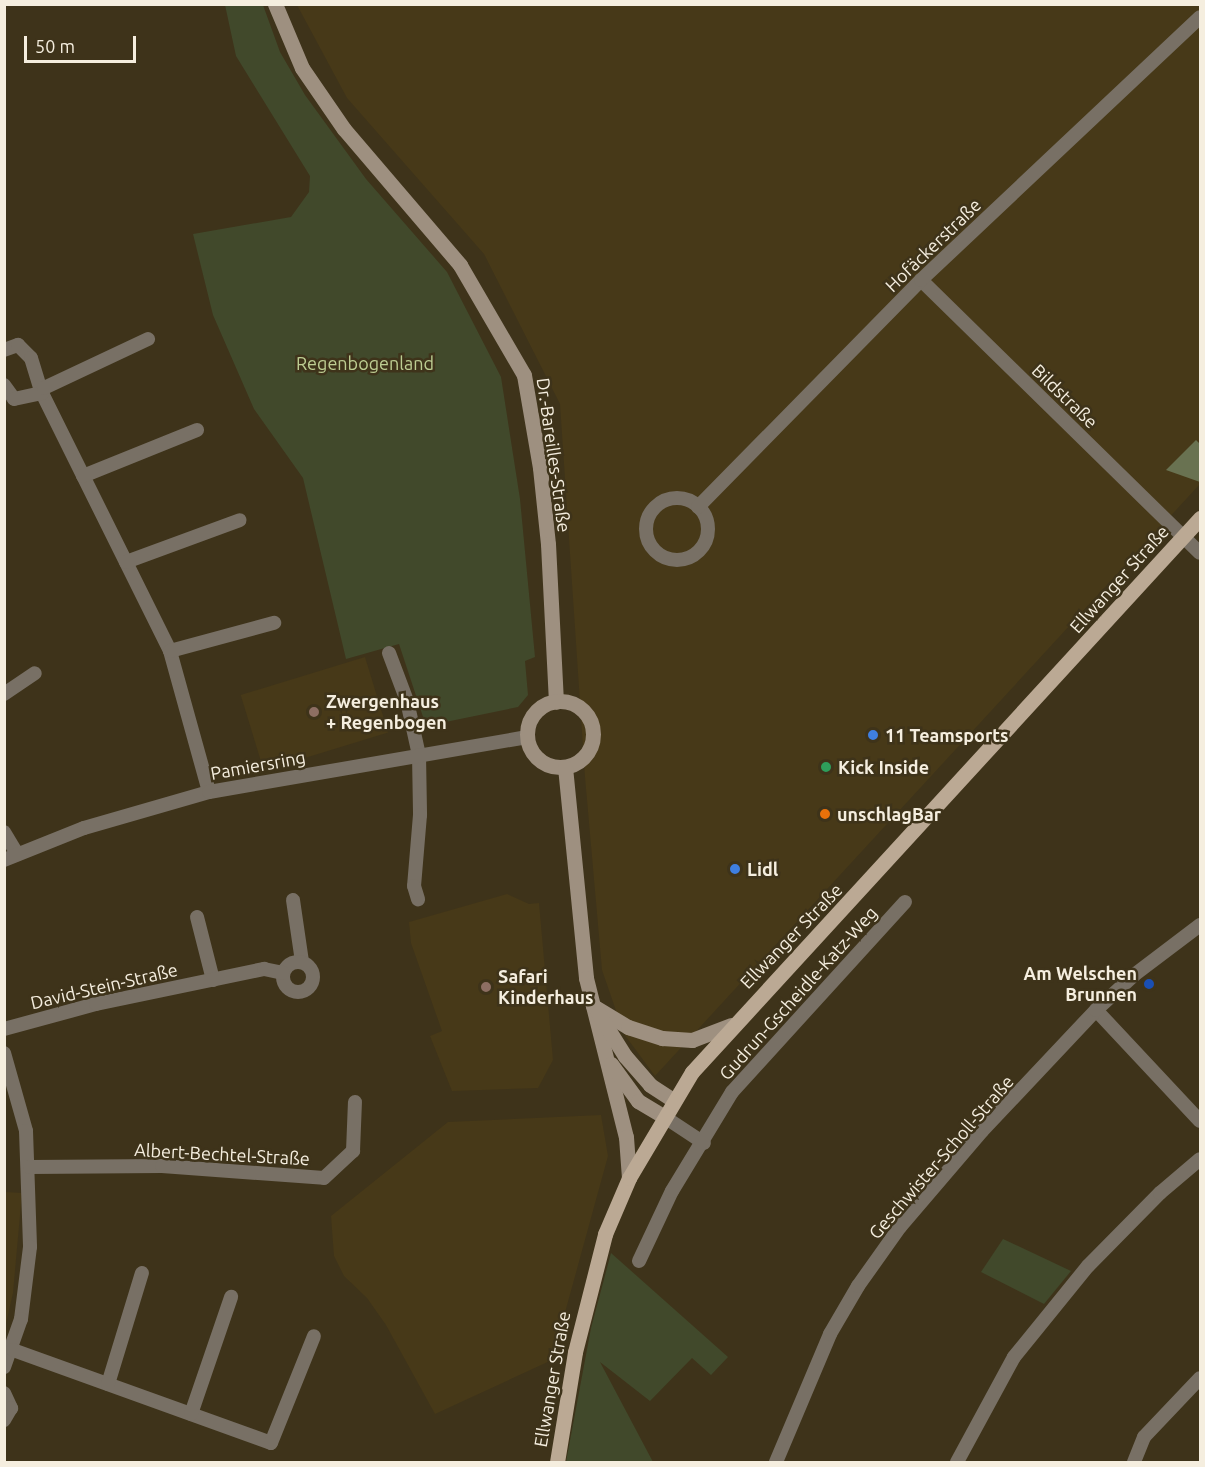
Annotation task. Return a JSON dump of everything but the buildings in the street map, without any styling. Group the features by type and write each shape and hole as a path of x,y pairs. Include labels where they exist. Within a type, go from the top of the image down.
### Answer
{"main road":[{"name":"Dr.-Bareilles-Straße","path":"275,4 302,68 344,129 460,265 524,375 544,511 556,702"},
{"name":"Ellwanger Straße","path":"557,1462 589,1287 629,1178 673,1101 731,1025 856,896 1200,519"},
{"path":"556,702 576,705 592,729 589,749 575,764 565,767 544,763 529,747 527,737 528,727 538,710 556,702"},
{"path":"565,767 586,978 626,1137 629,1178"},
{"path":"593,1006 628,1027 662,1038 692,1040 731,1025"},
{"path":"593,1006 625,1056 650,1085 673,1101"},
{"path":"602,1045 615,1073 633,1094 663,1116"}],"street":[{"name":"Hofäckerstraße","path":"698,507 921,280 1200,17"},
{"name":"Bildstraße","path":"921,280 1184,537"},
{"path":"4,385 14,399 148,339"},
{"path":"4,350 18,345 25,348 35,391 83,476 170,651 209,792"},
{"path":"83,476 197,430"},
{"path":"681,499 698,507 707,524 705,543 699,551 682,560 663,557 655,551 646,534 655,508 681,499"},
{"path":"126,562 240,520"},
{"path":"1184,537 1200,553"},
{"path":"170,651 274,623"},
{"path":"389,653 407,701 419,755 420,815 414,886 418,898"},
{"path":"4,694 35,674"},
{"name":"Pamiersring","path":"11,857 84,828 209,792 527,737"},
{"path":"4,832 11,857"},
{"path":"293,900 302,962 312,972 312,983 305,991 289,990 283,973 288,965 302,962"},
{"name":"Gudrun-Gscheidle-Katz-Weg","path":"639,1261 672,1191 704,1143 732,1092 905,902"},
{"path":"197,917 213,980"},
{"name":"Geschwister-Scholl-Straße","path":"776,1462 830,1334 858,1286 900,1227 982,1131 1096,1010 1134,975 1200,926"},
{"name":"David-Stein-Straße","path":"4,1029 96,1004 264,969 283,973"},
{"path":"1096,1010 1200,1121"},
{"path":"4,1053 27,1131 30,1167 30,1246 21,1319 13,1350 4,1367"},
{"name":"Albert-Bechtel-Straße","path":"30,1167 162,1166 324,1178 353,1151 355,1102"},
{"path":"663,1116 704,1143"},
{"path":"957,1462 1014,1358 1088,1266 1160,1193 1200,1159"},
{"path":"108,1384 142,1273"},
{"path":"190,1414 231,1297"},
{"path":"13,1350 271,1443 314,1336"},
{"path":"1134,1462 1144,1437 1200,1378"},
{"path":"4,1393 11,1408 4,1420"}],"shaded area":[{"path":"297,5 1200,5 1200,484 655,1076 624,1034 602,970 585,777 560,404 484,254 347,98"},
{"name":"Zwergenhaus + Regenbogen","path":"365,657 388,733 264,771 241,695"},
{"name":"Safari Kinderhaus","path":"507,894 529,904 539,903 553,1060 538,1088 452,1091 430,1036 442,1031 411,943 409,922"},
{"path":"601,1115 608,1156 552,1360 435,1414 386,1325 367,1298 344,1276 334,1256 331,1216 448,1122"},
{"path":"5,1192 22,1193 13,1293 5,1328"}],"green space":[{"name":"Regenbogenland","path":"225,5 263,5 280,52 305,95 366,179 447,272 501,377 520,499 535,657 525,661 528,695 518,707 426,726 399,644 346,659 303,478 254,409 213,315 193,234 291,217 309,192 310,176 236,56"},
{"path":"1196,440 1200,444 1200,482 1166,470"},
{"path":"1003,1239 1071,1271 1044,1304 981,1272"},
{"path":"611,1253 728,1357 711,1375 692,1358 650,1401 600,1362 653,1462 566,1462 591,1328"}],"place":[{"name":"Zwergenhaus + Regenbogen","path":"314,712"},
{"name":"11 Teamsports","path":"873,735"},
{"name":"Kick Inside","path":"826,767"},
{"name":"unschlagBar","path":"825,814"},
{"name":"Lidl","path":"735,869"},
{"name":"Am Welschen Brunnen","path":"1149,984"},
{"name":"Safari Kinderhaus","path":"486,987"}]}
